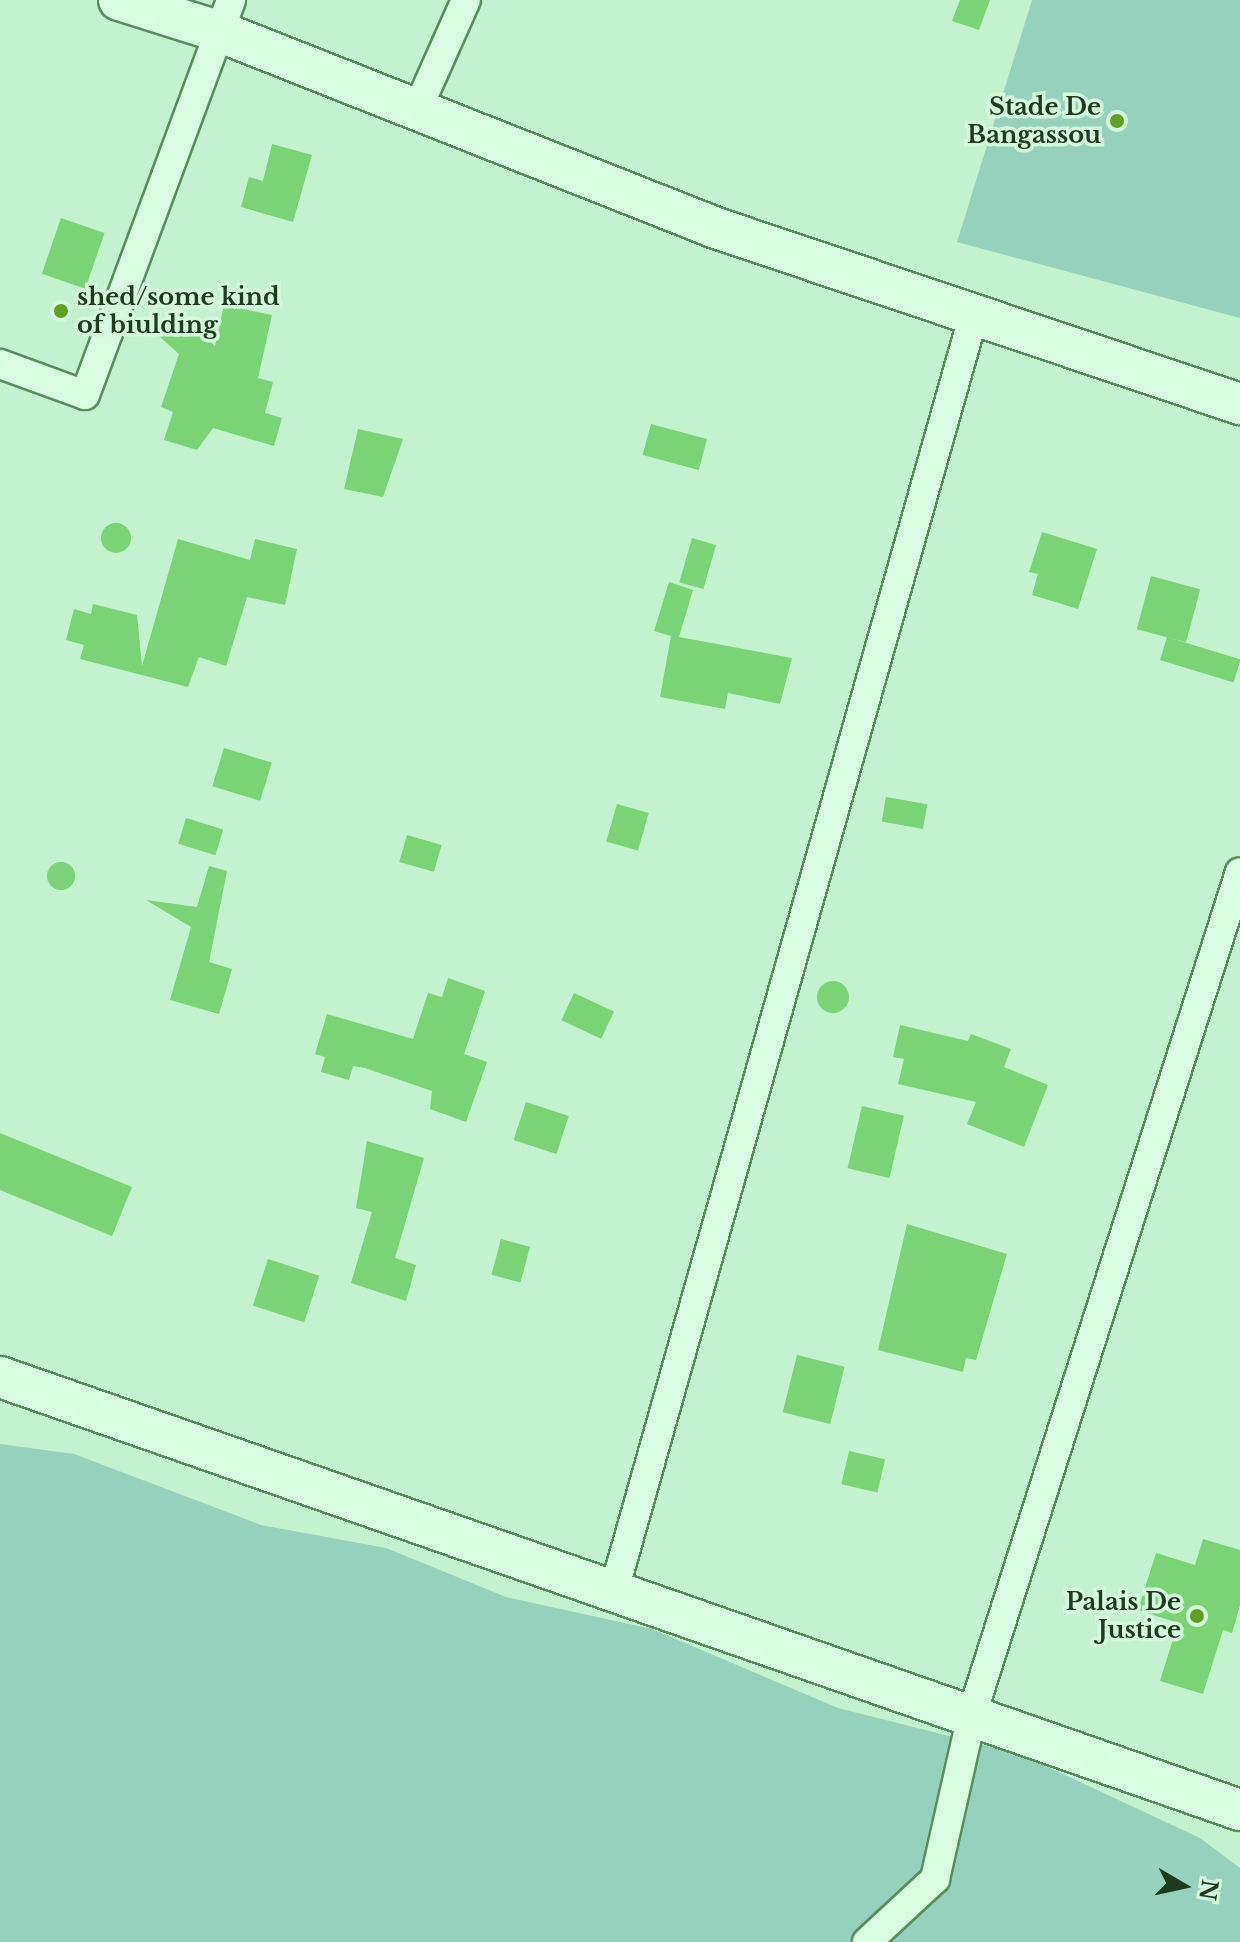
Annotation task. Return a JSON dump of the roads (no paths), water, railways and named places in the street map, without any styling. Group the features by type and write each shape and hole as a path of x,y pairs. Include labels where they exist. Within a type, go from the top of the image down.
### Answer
{"street":[{"path":"119,0 224,16 417,110 716,228 1240,404"},
{"path":"417,110 466,0"},
{"path":"0,364 85,395 224,16"},
{"path":"613,1594 974,314"},
{"path":"867,1942 935,1879 973,1711 1240,872"},
{"path":"0,1377 613,1594 973,1711 1240,1810"}],"place":[{"name":"Stade De Bangassou","path":"1117,121"},
{"name":"shed/some kind of biulding","path":"61,311"},
{"name":"Palais De Justice","path":"1197,1616"}]}
